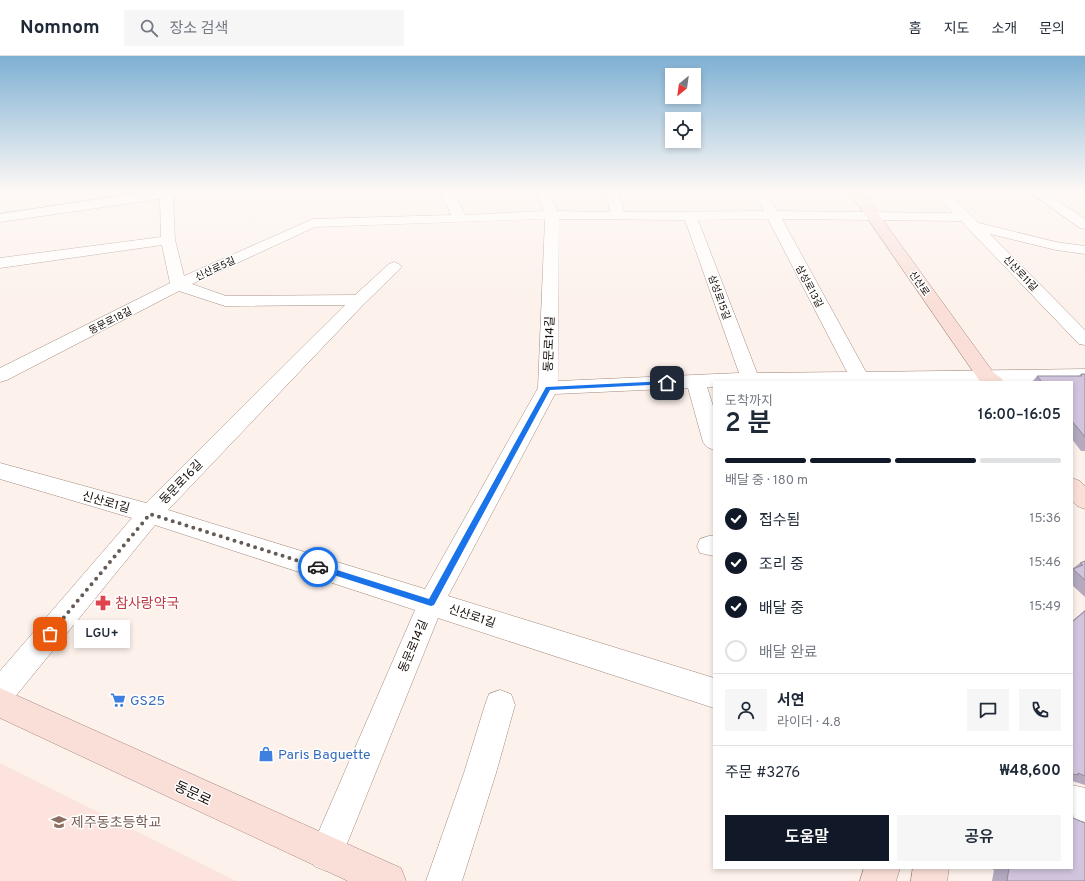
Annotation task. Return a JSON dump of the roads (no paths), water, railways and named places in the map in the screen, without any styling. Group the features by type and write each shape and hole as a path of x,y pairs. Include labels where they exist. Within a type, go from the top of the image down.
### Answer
{"main road":[{"name":"신산로","path":"882,228 989,380"},
{"path":"1073,488 1085,500"},
{"path":"1073,506 1085,505"},
{"name":"동문로","path":"0,703 326,854 388,881"},
{"path":"878,881 882,869"},
{"path":"929,881 931,869"}],"street":[{"path":"168,228 168,240 178,285 225,301 359,300"},
{"name":"신산로5길","path":"178,285 301,228"},
{"name":"동문로14길","path":"326,854 431,603 548,388 552,228"},
{"name":"삼성로15길","path":"695,228 750,379"},
{"name":"삼성로13길","path":"780,228 861,380"},
{"name":"신산로11길","path":"977,228 1085,340"},
{"path":"982,228 1056,246 1085,250"},
{"path":"0,263 168,240"},
{"name":"동문로16길","path":"0,693 150,514 359,300 394,267"},
{"name":"동문로18길","path":"0,376 178,285"},
{"path":"714,381 750,379 989,380 1085,375"},
{"path":"548,388 713,381"},
{"path":"696,382 713,439"},
{"name":"신산로1길","path":"0,471 150,514 713,693"},
{"path":"444,881 480,773 500,705"},
{"path":"1073,802 1085,806"}],"place":[{"name":"참사랑약국","path":"103,603"},
{"name":"LGU+","path":"50,634"},
{"name":"GS25","path":"118,700"},
{"name":"Paris Baguette","path":"266,754"},
{"name":"제주동초등학교","path":"59,822"}]}
